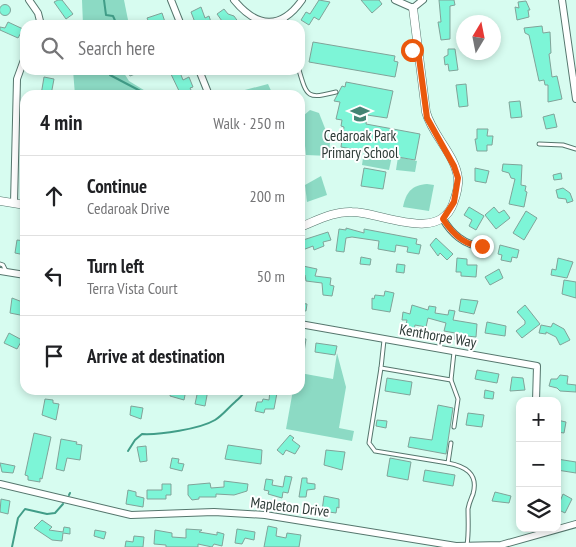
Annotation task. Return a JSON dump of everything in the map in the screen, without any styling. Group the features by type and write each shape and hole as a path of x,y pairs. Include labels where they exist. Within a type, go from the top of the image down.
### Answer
{"street":[{"path":"29,0 38,13 40,20"},
{"path":"171,0 179,20"},
{"path":"234,0 245,14 255,20"},
{"path":"287,20 302,0"},
{"path":"395,0 413,8"},
{"path":"413,8 423,0"},
{"path":"562,0 576,99"},
{"path":"305,226 351,212 433,224 443,219 454,202 458,178 454,166 427,118 413,8"},
{"path":"14,203 17,79 20,71"},
{"path":"201,75 207,90"},
{"path":"0,201 20,204"},
{"path":"443,219 452,231 463,240 482,246"},
{"path":"3,271 20,274"},
{"name":"Kenthorpe Way","path":"305,325 537,366 536,397"},
{"name":"Mapleton Drive","path":"0,484 131,515 214,512 265,515 466,547 502,545 576,524"}],"lane":[{"path":"404,52 418,50"},
{"path":"300,75 305,90"},
{"path":"305,90 310,96 315,97 336,92"},
{"path":"539,144 563,145 576,149"},
{"path":"0,264 3,265 3,271"},
{"path":"384,340 369,443 375,451 463,466 469,470 473,478 474,489 468,508 469,530 466,547"},
{"path":"454,352 451,380 458,399 454,427"},
{"path":"381,368 451,380"},
{"path":"448,463 451,443"}],"green space":[{"path":"82,0 124,0 128,20 83,20"},
{"path":"73,75 125,75 129,81 144,90 75,90"},
{"path":"268,84 271,90 245,90"},
{"path":"310,110 319,113 330,141 329,156 306,155 305,114"},
{"path":"364,151 392,156 389,170 362,165"},
{"path":"398,157 417,161 415,172 396,170"},
{"path":"321,176 327,195 307,202 305,185"},
{"path":"434,185 429,211 403,207 406,197 411,190 417,186"},
{"path":"337,353 346,387 339,428 354,431 352,441 286,429 292,395 305,395 305,374 333,379"}],"building":[{"path":"62,0 73,14 66,19 54,2"},
{"path":"319,0 330,2 319,20 314,17 309,25 305,22 305,20 301,20 306,12 310,14"},
{"path":"361,0 379,0 382,4 372,13"},
{"path":"439,0 454,0 455,5 450,6 450,39 441,40 438,22 441,22"},
{"path":"526,1 530,10 528,10 529,17 517,20 515,7 519,8 518,2"},
{"path":"5,4 11,10 5,16 -1,10"},
{"path":"201,7 205,18 209,16 210,20 194,20 191,12"},
{"path":"224,9 237,20 221,20 217,14"},
{"path":"162,13 164,20 148,20 147,18"},
{"path":"8,22 20,28 18,38 0,30 0,27 5,28"},
{"path":"542,26 543,33 550,32 551,53 549,54 552,77 557,76 562,99 548,102 548,85 545,85 544,80 539,81 529,35 525,33 524,28"},
{"path":"313,42 395,56 394,61 398,62 395,77 309,62"},
{"path":"448,49 455,49 458,70 449,71 448,64 445,65 444,57 448,55"},
{"path":"171,75 181,75 183,80 189,77 193,87 190,88 191,90 179,90"},
{"path":"44,77 54,79 52,90 42,90"},
{"path":"346,82 393,91 387,118 367,115 366,124 420,134 415,160 341,147 344,127 341,126 342,120 336,119 340,102 334,101 342,86 345,87"},
{"path":"466,84 468,106 459,107 456,85"},
{"path":"520,101 522,117 511,118 509,102"},
{"path":"554,114 557,127 546,129 543,117"},
{"path":"477,129 488,129 487,136 493,136 492,145 487,145 487,151 477,151 475,139 477,139"},
{"path":"503,164 522,165 521,185 526,186 525,191 527,192 524,207 509,204 515,179 511,178 509,173 502,171"},
{"path":"364,168 386,172 383,189 361,186"},
{"path":"475,168 489,171 486,183 475,181"},
{"path":"561,173 562,179 554,180 553,175"},
{"path":"563,188 570,193 573,201 567,203 566,199 558,198 556,190"},
{"path":"469,207 484,216 476,230 469,226 472,220 464,215"},
{"path":"494,207 499,213 504,210 510,218 496,229 485,215"},
{"path":"526,211 537,218 524,240 513,233"},
{"path":"346,228 364,233 364,229 417,239 416,244 421,245 419,254 407,252 408,247 396,245 395,252 378,249 379,241 352,237 346,238 344,252 336,251 339,229 346,230"},
{"path":"328,232 331,240 323,242 324,246 314,250 313,246 305,249 305,239"},
{"path":"436,238 453,254 447,260 440,253 438,256 430,245"},
{"path":"17,240 20,240 20,254 15,253"},
{"path":"500,245 519,250 517,258 512,257 511,262 501,260 502,255 498,254"},
{"path":"361,257 371,259 370,265 360,264"},
{"path":"457,258 467,259 467,265 477,265 476,277 461,276 461,272 456,272"},
{"path":"558,258 573,262 567,278 551,275 552,269 556,270"},
{"path":"397,264 405,265 404,273 396,272"},
{"path":"305,266 317,269 315,276 331,278 330,285 334,286 332,296 323,295 322,283 306,281"},
{"path":"499,269 503,278 490,285 485,277"},
{"path":"564,280 576,282 576,298 562,294"},
{"path":"385,291 394,293 390,312 372,309 372,298 374,299 375,295 384,296"},
{"path":"12,298 20,301 20,315 10,313"},
{"path":"461,299 478,301 474,314 459,311"},
{"path":"412,305 428,310 429,306 436,307 435,313 448,315 449,310 455,311 453,320 477,324 476,337 467,336 466,338 454,339 455,333 444,331 446,323 428,318 426,327 415,325 414,331 405,329 407,320 402,320 403,312 410,314"},
{"path":"525,305 540,324 522,338 516,331 525,324 525,321 517,312"},
{"path":"487,322 506,326 505,336 485,333"},
{"path":"553,323 564,329 570,340 560,345 556,337 546,332 546,334 539,333 541,325 551,327"},
{"path":"9,333 20,339 17,349 4,343"},
{"path":"316,343 337,346 335,355 315,352"},
{"path":"477,370 499,374 497,383 475,379"},
{"path":"560,375 568,376 567,384 576,385 576,392 560,391 549,386 551,379 557,379"},
{"path":"512,377 523,378 525,390 510,391"},
{"path":"387,378 412,382 410,395 385,391"},
{"path":"485,390 494,392 493,399 484,398"},
{"path":"170,395 185,395 184,400"},
{"path":"197,395 207,395 205,406 195,404"},
{"path":"270,395 277,395 274,409 265,409 264,413 255,411 257,402 262,402 263,399 269,400"},
{"path":"45,399 53,400 53,403 59,404 56,420 42,415"},
{"path":"438,405 453,408 446,454 408,447 410,437 432,440"},
{"path":"131,406 143,408 141,419 130,415"},
{"path":"468,413 484,415 482,427 466,425"},
{"path":"377,420 387,421 386,428 376,426"},
{"path":"561,421 566,422 564,433 561,433"},
{"path":"34,433 51,437 40,482 28,480 28,476 25,475"},
{"path":"290,435 294,438 292,440 300,446 295,454 286,450 283,455 277,450"},
{"path":"61,439 77,442 76,444 82,445 80,460 67,458 64,471 56,469"},
{"path":"228,445 262,450 261,464 225,459"},
{"path":"146,446 147,461 140,462 137,447"},
{"path":"326,450 345,452 342,470 324,465"},
{"path":"172,458 179,459 178,463 184,464 182,471 170,468"},
{"path":"390,458 411,462 408,480 387,476"},
{"path":"561,460 576,462 576,473 561,471"},
{"path":"0,463 15,466 13,473 2,472"},
{"path":"425,470 455,475 453,486 423,481"},
{"path":"285,476 292,477 288,493 283,492 282,498 268,494 269,491 264,490 266,479 273,480 272,485 283,487"},
{"path":"302,478 307,478 307,483 315,484 315,489 307,490 306,497 299,497"},
{"path":"224,481 248,484 247,491 234,495 216,494 216,497 199,497 199,499 192,500 188,495 188,485 210,483 211,488 224,487"},
{"path":"162,484 171,484 171,495 166,495 166,499 147,499 147,490 162,490"},
{"path":"128,490 136,492 136,496 144,498 143,507 126,504"},
{"path":"495,492 511,496 509,503 492,501"},
{"path":"563,494 572,499 565,513 561,511"},
{"path":"324,496 339,499 339,508 337,507 336,513 322,511"},
{"path":"1,499 10,501 8,514 0,512"},
{"path":"42,520 52,527 49,530 63,532 64,527 70,528 70,534 63,533 62,541 52,540 34,528"},
{"path":"268,526 277,528 276,536 286,538 287,533 301,535 299,547 264,547"},
{"path":"186,529 202,530 199,532 217,535 217,532 224,534 222,546 214,544 212,547 198,544 198,547 166,547 166,545 154,544 155,530 172,533 172,537 186,538"},
{"path":"237,529 255,532 254,540 245,538 242,544 235,543"},
{"path":"95,530 106,532 104,539 94,536"},
{"path":"134,536 144,537 143,547 125,547 126,541 133,542"}],"waterway":[{"path":"104,0 106,15 113,16 115,20"},
{"path":"110,75 138,90"},
{"path":"128,451 135,440 142,434 179,431 215,420 242,395"},
{"path":"12,547 18,518 25,509 47,514 55,513 63,504"}],"place":[{"name":"Cedaroak Park Primary School","path":"360,114"}],"route":[{"path":"412,50 418,50 427,118 454,166 458,178 454,202 447,216 443,219 452,231 463,240 477,246 482,246"}]}
